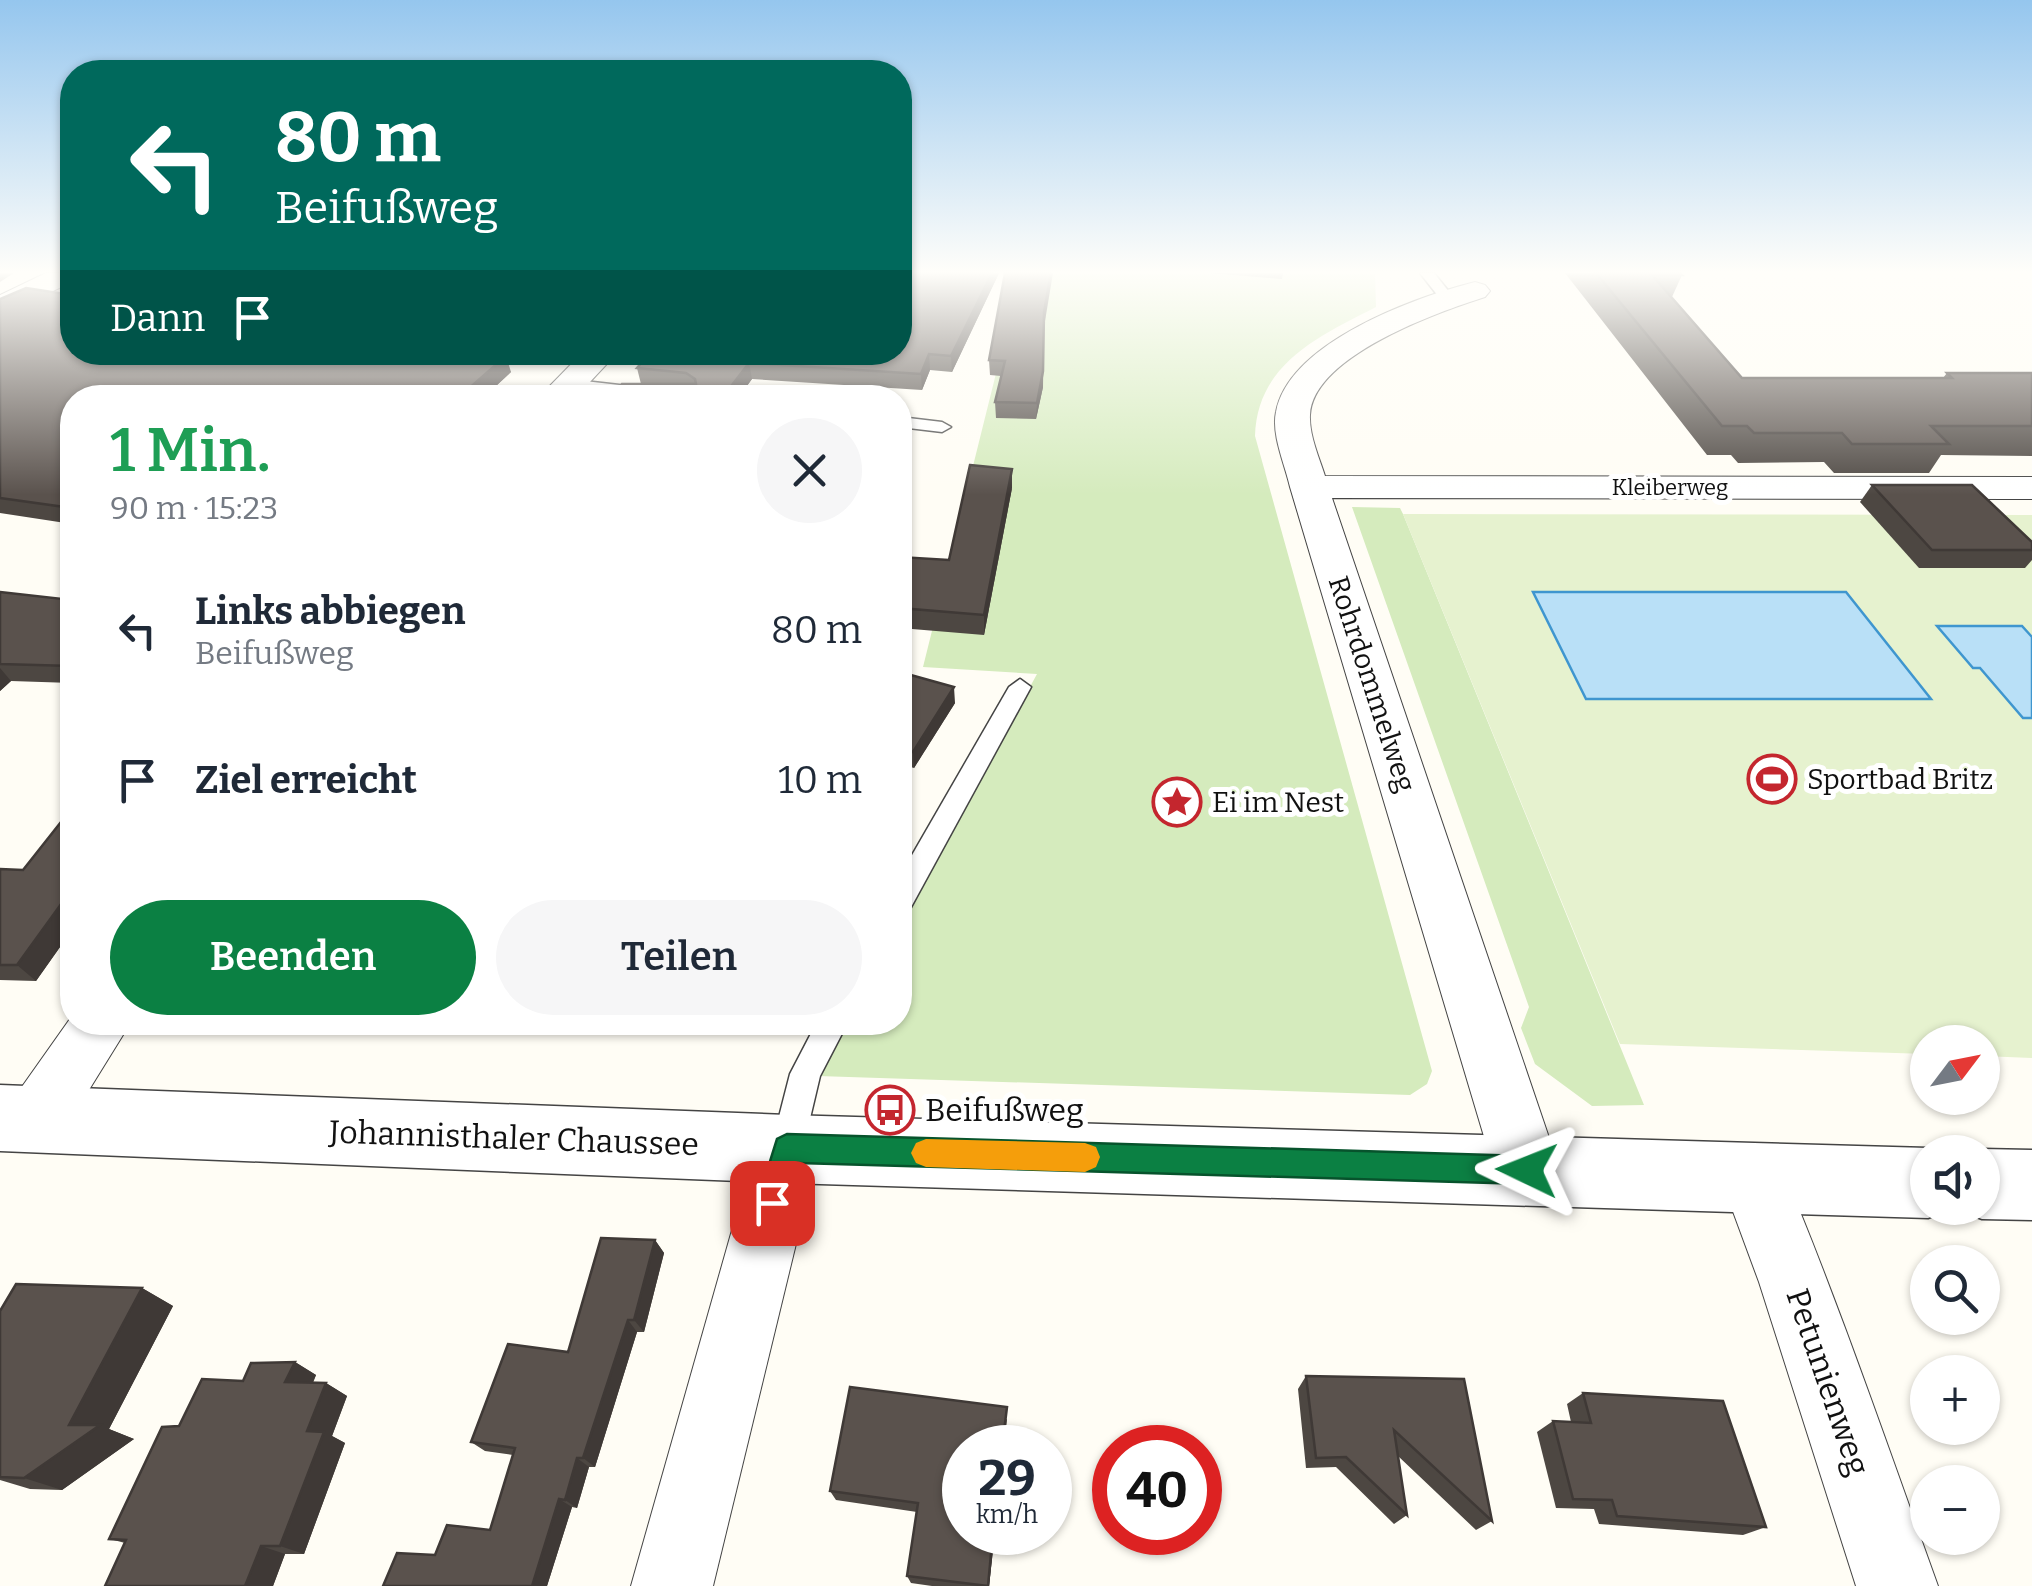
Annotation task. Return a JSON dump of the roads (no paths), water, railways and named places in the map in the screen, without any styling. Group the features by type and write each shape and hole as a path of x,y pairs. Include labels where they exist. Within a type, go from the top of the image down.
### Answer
{"street":[{"name":"Rohrdommelweg","path":"1348,347 1312,374 1293,411 1308,487 1527,1170"},
{"path":"567,385 588,365"},
{"name":"Kleiberweg","path":"1308,487 2032,488"},
{"path":"18,1119 91,1035"},
{"name":"Johannisthaler Chaussee","path":"18,1119 787,1148 1910,1183"},
{"path":"672,1586 787,1148"},
{"name":"Petunienweg","path":"1754,1180 1794,1282 1897,1586"},
{"path":"2000,1184 2032,1185"}],"lane":[{"path":"912,423 942,427"},
{"path":"912,879 1020,687"},
{"path":"787,1148 805,1074 826,1035"}],"water":[{"path":"1533,592 1846,592 1931,699 1586,699"},
{"path":"1937,626 2022,626 2032,637 2032,718 2023,718"}],"place":[{"name":"Sportbad Britz","path":"1772,779"},
{"name":"Ei im Nest","path":"1177,802"},
{"name":"Beifußweg","path":"890,1110"}]}
